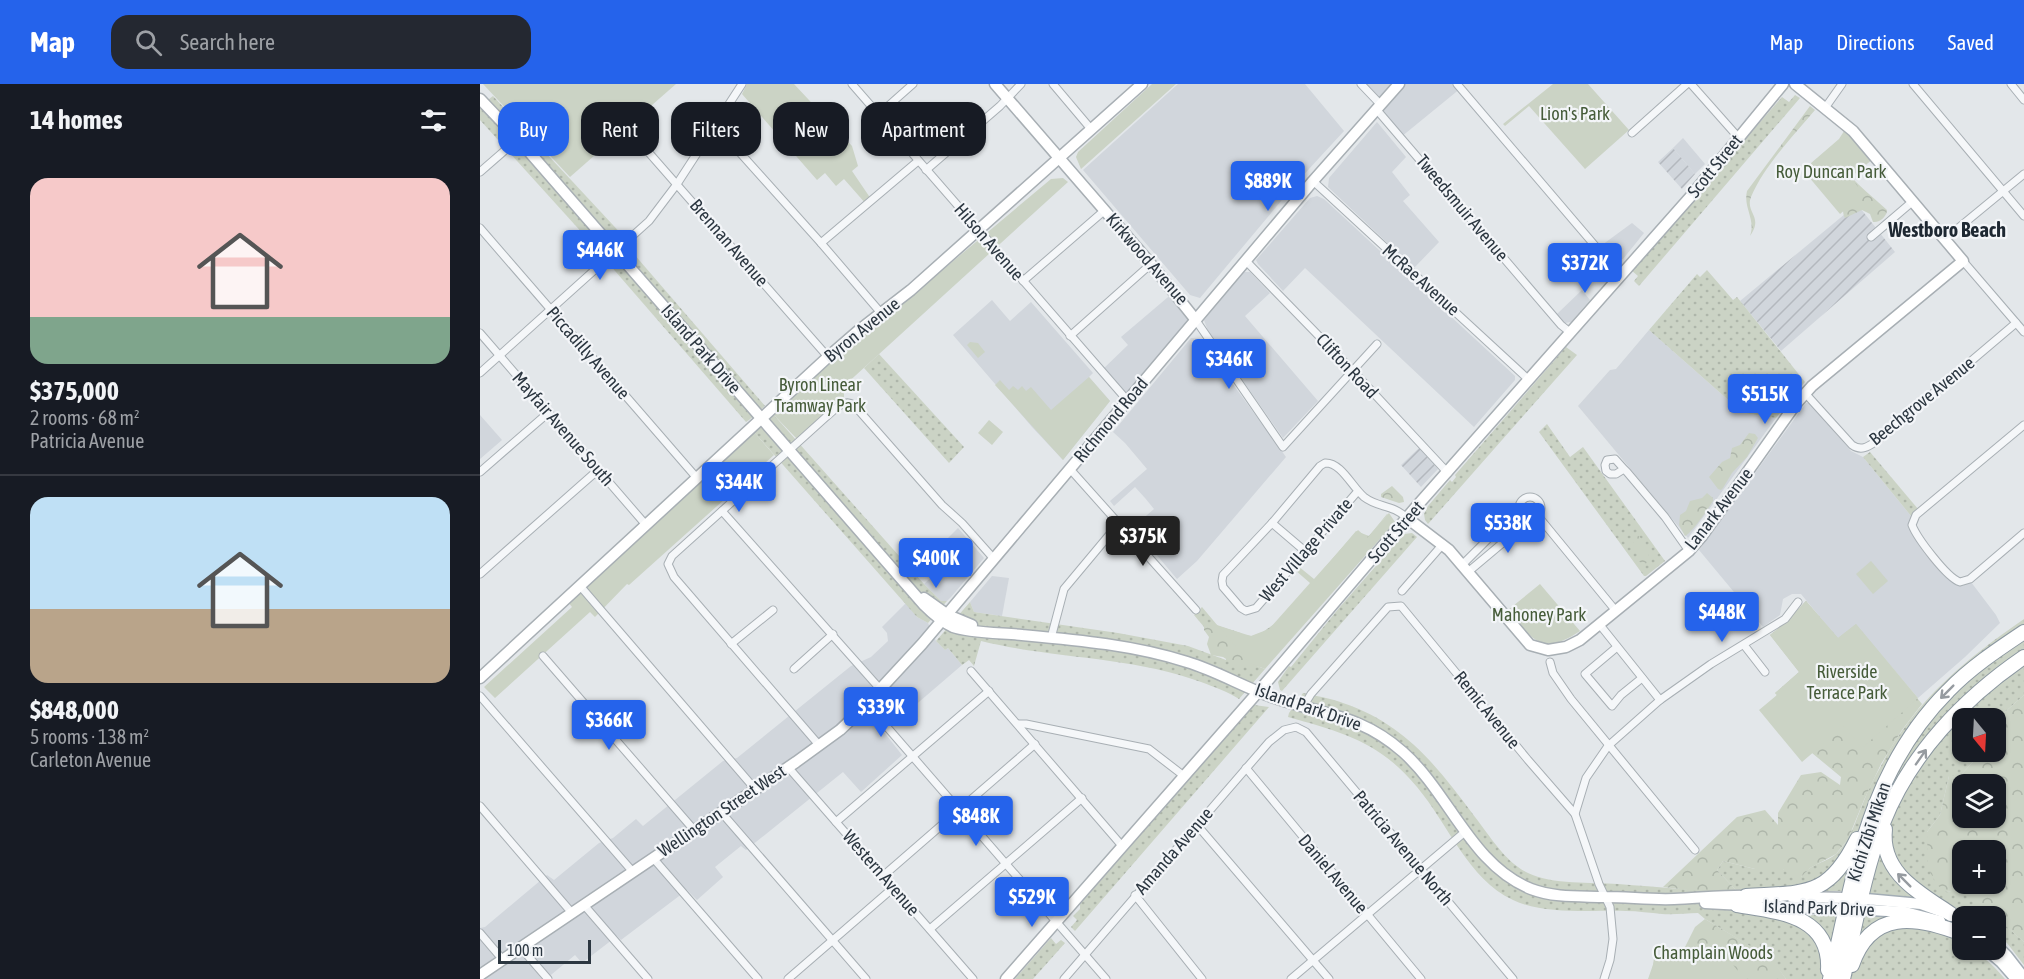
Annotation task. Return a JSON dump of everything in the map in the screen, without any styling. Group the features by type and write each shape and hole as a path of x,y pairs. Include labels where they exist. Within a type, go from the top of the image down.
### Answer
{"highway":[{"name":"Kichi Zībī Mīkan","path":"1843,979 1861,848 1892,764 1934,705 1973,668 2024,632"},
{"name":"Kichi Zībī Mīkan","path":"1829,979 1878,837 1890,806 1908,774 1936,734 1962,706 2024,657"},
{"path":"1742,901 1799,892 1828,881 1846,861 1875,805"},
{"path":"1890,806 1884,841 1891,865 1911,887 1952,913"},
{"path":"1742,901 1791,916 1812,928 1820,936 1825,947 1829,979"},
{"path":"1849,979 1857,954 1865,940 1875,930 1886,924 1904,920 1920,921 1952,930"}],"main road":[{"name":"Kirkwood Avenue","path":"994,84 1105,210 1196,319"},
{"name":"Byron Avenue","path":"480,678 828,357 903,297 1142,84"},
{"name":"Richmond Road","path":"945,618 1313,181 1399,84"},
{"name":"Scott Street","path":"1006,979 1691,196 1784,84"},
{"path":"1795,84 1856,134 1963,261"},
{"name":"Island Park Drive","path":"480,92 493,111"},
{"name":"Island Park Drive","path":"480,99 498,117"},
{"name":"Island Park Drive","path":"533,156 908,587 945,618 990,631 1143,651 1185,661 1215,671 1276,699 1355,721 1390,741 1428,778 1481,853 1496,867 1525,886 1558,896 1854,904 1909,902 1952,915"},
{"name":"Lanark Avenue","path":"1407,518 1440,542 1465,568 1522,638 1534,648 1548,650 1566,647 1580,640 1689,551 1805,393 1963,261"},
{"name":"Wellington Street West","path":"480,975 788,767 840,729 881,690 945,618"},
{"name":"Island Park Drive","path":"1854,904 1923,915 1952,927"},
{"path":"2006,955 2024,978"},
{"path":"1999,960 2016,979"}],"street":[{"path":"731,102 742,84"},
{"name":"Hilson Avenue","path":"852,84 867,102"},
{"path":"893,102 913,84"},
{"path":"926,170 1021,84"},
{"path":"1053,84 1091,129"},
{"name":"Tweedsmuir Avenue","path":"1361,84 1562,326 1571,333"},
{"path":"1457,84 1620,275"},
{"path":"1632,133 1689,84 1738,137"},
{"path":"1825,108 1842,84"},
{"path":"1912,84 2024,216"},
{"path":"2010,84 2024,100"},
{"path":"480,172 498,156"},
{"name":"Brennan Avenue","path":"652,156 828,357"},
{"path":"480,373 649,221 696,156"},
{"path":"743,156 821,243 880,314"},
{"name":"Hilson Avenue","path":"914,156 1127,400"},
{"path":"821,243 918,161"},
{"path":"1945,239 2024,174"},
{"name":"McRae Avenue","path":"1313,181 1529,380"},
{"path":"1871,237 1912,202"},
{"path":"1023,281 1105,210"},
{"name":"Piccadilly Avenue","path":"480,228 696,477"},
{"name":"Clifton Road","path":"1246,261 1448,473"},
{"path":"1963,261 2024,332"},
{"path":"1070,336 1151,264"},
{"name":"Kirkwood Avenue","path":"1196,319 1283,447 1352,370"},
{"name":"Beechgrove Avenue","path":"1805,393 1852,445 1864,448 1878,440 2016,323"},
{"name":"Mayfair Avenue South","path":"480,333 646,525"},
{"path":"1352,370 1377,344"},
{"path":"819,745 670,572 668,564 672,556 843,402 849,402 942,506 963,523 994,559"},
{"path":"480,472 548,413"},
{"path":"2024,425 1919,513 1912,522 1917,535 1949,575 1960,582 1970,579 2024,533"},
{"name":"West Village Private","path":"1358,491 1256,608 1246,611 1241,608 1223,587 1222,578 1324,463 1335,465 1358,491 1373,502 1388,505 1407,518"},
{"path":"1070,469 1120,522 1196,610"},
{"path":"1624,469 1665,517 1689,551"},
{"path":"480,574 598,470"},
{"path":"1465,568 1508,519 1520,511 1522,500 1533,497 1541,505 1538,516 1532,519 1526,518 1520,511"},
{"path":"722,511 881,690"},
{"path":"1538,516 1616,611"},
{"path":"1465,568 1518,530 1526,518"},
{"path":"1051,638 1064,589 1120,522"},
{"path":"1272,523 1306,552"},
{"path":"1402,591 1440,542"},
{"path":"581,587 755,789"},
{"path":"1604,979 1610,960 1613,934 1610,907 1575,814 1586,778 1608,746 1660,700 1711,664 1785,619 1798,602"},
{"name":"Remic Avenue","path":"1299,706 1388,607 1401,606 1575,814"},
{"path":"731,644 773,610"},
{"path":"1600,624 1660,700"},
{"path":"794,669 833,634"},
{"path":"1744,645 1765,672"},
{"path":"1617,647 1585,674 1612,706 1621,695 1642,678"},
{"path":"543,656 694,830"},
{"path":"1550,662 1553,673 1571,699 1695,850"},
{"path":"971,671 1123,847"},
{"path":"836,822 988,691"},
{"path":"480,696 633,872"},
{"path":"867,704 1106,979"},
{"path":"1018,724 1149,749 1184,776"},
{"name":"Patricia Avenue North","path":"1288,728 1298,727 1306,732 1513,979"},
{"name":"Amanda Avenue","path":"1064,979 1082,951 1135,895 1274,737 1288,728"},
{"path":"883,876 1035,744"},
{"name":"Western Avenue","path":"788,767 973,979"},
{"name":"Daniel Avenue","path":"1246,768 1421,979"},
{"path":"930,929 1082,798"},
{"path":"480,806 572,913"},
{"path":"721,812 866,979"},
{"path":"1197,825 1329,979"},
{"path":"1290,979 1466,831"},
{"path":"653,858 758,979"},
{"path":"788,979 893,888"},
{"path":"1135,895 1202,979"},
{"path":"584,905 648,979"},
{"path":"480,933 503,960"},
{"path":"521,948 548,979"}],"shaded area":[{"path":"1178,84 1305,84 1344,131 1297,182 1200,298 1190,295 1083,170"},
{"path":"1361,84 1457,84 1461,88 1401,137 1377,110 1381,105"},
{"path":"1377,122 1406,157 1392,172 1410,195 1403,201 1439,242 1414,268 1328,187 1329,178"},
{"path":"1683,138 1705,164 1695,174 1673,148"},
{"path":"1673,148 1695,174 1682,189 1658,162"},
{"path":"1317,196 1324,199 1515,376 1515,380 1474,427 1305,268 1283,291 1258,264 1256,260 1310,198"},
{"path":"1857,204 1895,252 1781,351 1740,301"},
{"path":"1632,223 1644,233 1623,259 1616,259 1602,245"},
{"path":"1244,272 1250,272 1270,293 1245,316 1318,401 1283,438 1208,331 1204,320"},
{"path":"1582,290 1590,300 1571,322 1565,323 1557,314"},
{"path":"1174,292 1195,319 1127,400 1101,371 1128,345 1121,337"},
{"path":"992,300 1010,321 1031,302 1093,373 1089,377 1110,401 1063,460 953,335"},
{"path":"1649,330 1743,413 1776,418 1688,538 1578,406 1610,370 1616,369"},
{"path":"1191,338 1200,339 1286,457 1197,561 1177,579 1133,527 1154,509 1145,498 1135,487 1114,506 1110,501 1147,469 1113,432"},
{"path":"1806,403 1810,403 1851,451 1863,457 1911,516 1910,526 1913,535 1953,582 1962,586 1971,582 2000,623 1918,698 1856,625 1838,639 1801,594 1792,594 1783,599 1780,615 1763,627 1699,550"},
{"path":"480,415 502,440 480,459"},
{"path":"1419,448 1438,469 1421,487 1401,465"},
{"path":"958,528 984,558 947,601 941,601 924,584 949,561 938,548"},
{"path":"992,576 1009,578 1002,616 974,612 970,602"},
{"path":"906,603 917,617 928,623 936,641 945,650 948,648 962,665 884,732 902,755 861,792 843,772 746,850 741,846 715,867 723,877 697,900 687,890 621,940 617,936 582,963 575,955 546,979 480,979 480,928 485,927 547,875 554,880 599,843 613,838 636,819 643,826 723,761 737,758 851,666 871,657 888,641 887,633 882,627"}],"green space":[{"path":"483,84 676,84 655,102 581,102 581,156 594,156 570,177 550,156 569,156 569,102 500,102"},
{"path":"747,84 794,84 811,102 773,102 773,130 761,116 761,102 749,102 742,94"},
{"path":"1152,84 1176,84 1081,169 1076,157 1078,152"},
{"name":"Lion's Park","path":"1553,84 1588,84 1629,130 1585,169 1529,106 1505,126 1503,124"},
{"path":"1795,95 1800,98 1639,286 1634,281 1638,276 1631,270 1782,97 1789,102"},
{"path":"493,96 499,102 498,140 480,120 480,106"},
{"path":"1810,106 1815,110 1771,162 1751,197 1750,207 1755,224 1750,236 1752,224 1746,197 1747,191"},
{"name":"Roy Duncan Park","path":"1846,128 1873,159 1851,177 1863,194 1840,214 1803,170 1839,139"},
{"path":"849,143 858,166 852,171 871,199 866,204 844,179 836,186 825,173 817,180 796,156 849,156"},
{"path":"513,156 549,156 626,239 604,257"},
{"name":"Byron Linear Tramway Park","path":"1063,178 1068,182 844,386 844,400 797,439 773,414 856,338 902,304 1051,179"},
{"path":"1854,180 1887,210 1883,219 1873,222 1870,214 1862,210 1845,218 1844,204"},
{"path":"627,246 765,406 749,420 746,422 609,264"},
{"path":"1707,270 1733,300 1737,297 1805,382 1797,391 1795,390 1791,398 1787,395 1779,405 1783,409 1776,418 1743,413 1649,330 1697,274 1700,277"},
{"path":"970,342 978,343 985,352 978,358 967,345"},
{"path":"1566,347 1577,355 1428,524 1424,514 1428,506 1450,480 1452,482 1455,475"},
{"path":"879,354 964,447 949,463 864,368"},
{"path":"1089,377 1110,401 1063,460 995,385 1000,380 1009,390 1013,386 1018,390 1022,386 1026,391 1031,387 1051,410"},
{"path":"773,414 924,584 941,601 947,601 928,623 917,617 754,432"},
{"path":"989,420 1003,432 992,445 978,433"},
{"path":"1547,424 1570,457 1583,447 1665,561 1646,576 1539,432"},
{"name":"Byron Linear Tramway Park","path":"754,432 774,455 629,585 627,584 595,617 590,612 495,698 484,687 572,607 568,602"},
{"path":"1749,433 1755,434 1758,438 1747,457 1732,473 1723,488 1718,489 1709,477 1722,462 1730,458 1732,448 1740,445"},
{"path":"1870,452 1918,509 1911,516 1863,457"},
{"path":"1392,486 1403,497 1404,502 1399,503 1381,497 1381,494"},
{"path":"1707,493 1713,501 1696,526 1685,536 1679,525 1680,515 1686,511 1690,501 1702,498"},
{"path":"1389,513 1395,522 1265,669 1250,663 1218,626 1251,636 1269,629 1310,583 1295,570 1298,566 1314,579 1358,530 1367,538"},
{"path":"1387,514 1262,667 1245,663 1237,666 1223,657 1211,655 1207,644 1209,637 1204,630 1204,624 1211,623 1244,635 1252,636 1263,632 1281,619 1356,531 1369,536"},
{"path":"1518,516 1521,518 1516,527 1496,543 1492,541 1492,538 1510,520"},
{"path":"1412,533 1417,537 1282,691 1280,690 1278,682 1289,666 1291,667 1404,534"},
{"path":"1636,534 1648,548 1649,556 1645,565 1639,561 1639,554 1632,547"},
{"path":"1871,561 1888,581 1873,594 1856,574"},
{"name":"Mahoney Park","path":"1540,584 1580,631 1556,643 1547,643 1538,641 1524,629 1508,610"},
{"path":"1806,601 1838,638 1856,624 1922,704 1902,730 1881,764 1848,839 1836,854 1810,868 1801,877 1794,879 1783,869 1755,869 1723,861 1717,870 1738,892 1663,887 1737,817 1765,810 1778,825 1778,813 1801,775 1821,772 1840,785 1841,777 1812,753 1810,738 1775,693 1799,672 1770,635"},
{"name":"Riverside Terrace Park","path":"1806,601 1838,638 1856,624 1918,698 1862,748 1844,726 1802,762 1759,710 1799,672 1770,635"},
{"path":"970,602 974,612 1118,633 1188,646 1226,660 1226,653 1194,615 1202,607 1249,663 1265,669 1239,699 1201,682 1147,667 981,641 974,666 969,660 962,665 948,648 945,650 936,641"},
{"path":"2024,619 2024,695 2006,711 2006,708 1952,708 1952,762 1973,762 1962,774 1949,776 1940,815 1927,832 1947,892 1971,894 1984,906 1952,906 1932,895 1922,899 1846,891 1776,891 1737,911 1803,915 1902,916 1952,938 1952,960 1986,960 2005,979 1786,979 1771,959 1698,913 1568,911 1525,905 1497,891 1483,879 1417,787 1389,759 1343,734 1288,717 1303,693 1343,703 1384,722 1402,735 1433,764 1505,855 1520,868 1538,877 1572,882 1737,891 1717,870 1723,861 1755,869 1783,869 1801,877 1810,868 1835,855 1850,835 1867,793 1894,743 1909,721 1943,683"},
{"path":"2024,695 2024,942 2006,926 2006,906 1983,906 1970,894 2006,894 2006,840 1952,840 1952,891 1947,892 1937,885 1928,868 1927,832 1940,815 1949,776 1952,776 1952,828 2006,828 2006,774 1962,774 1973,762 2006,762 2006,711"},
{"path":"1254,705 1269,707 1075,931 1071,927 1077,920 1073,916 1080,909 1080,904"},
{"name":"Champlain Woods","path":"1705,919 1772,959 1786,979 1648,979 1655,959 1678,961 1695,927"},
{"path":"2006,926 2024,942 2024,965 2007,943"},
{"path":"1051,938 1056,944 1061,940 1065,943 1033,979 1015,979"},
{"path":"1684,956 1731,962 1744,979 1651,979 1654,958 1687,962"}],"district":[{"name":"Westboro Beach","path":"1947,230"}]}
